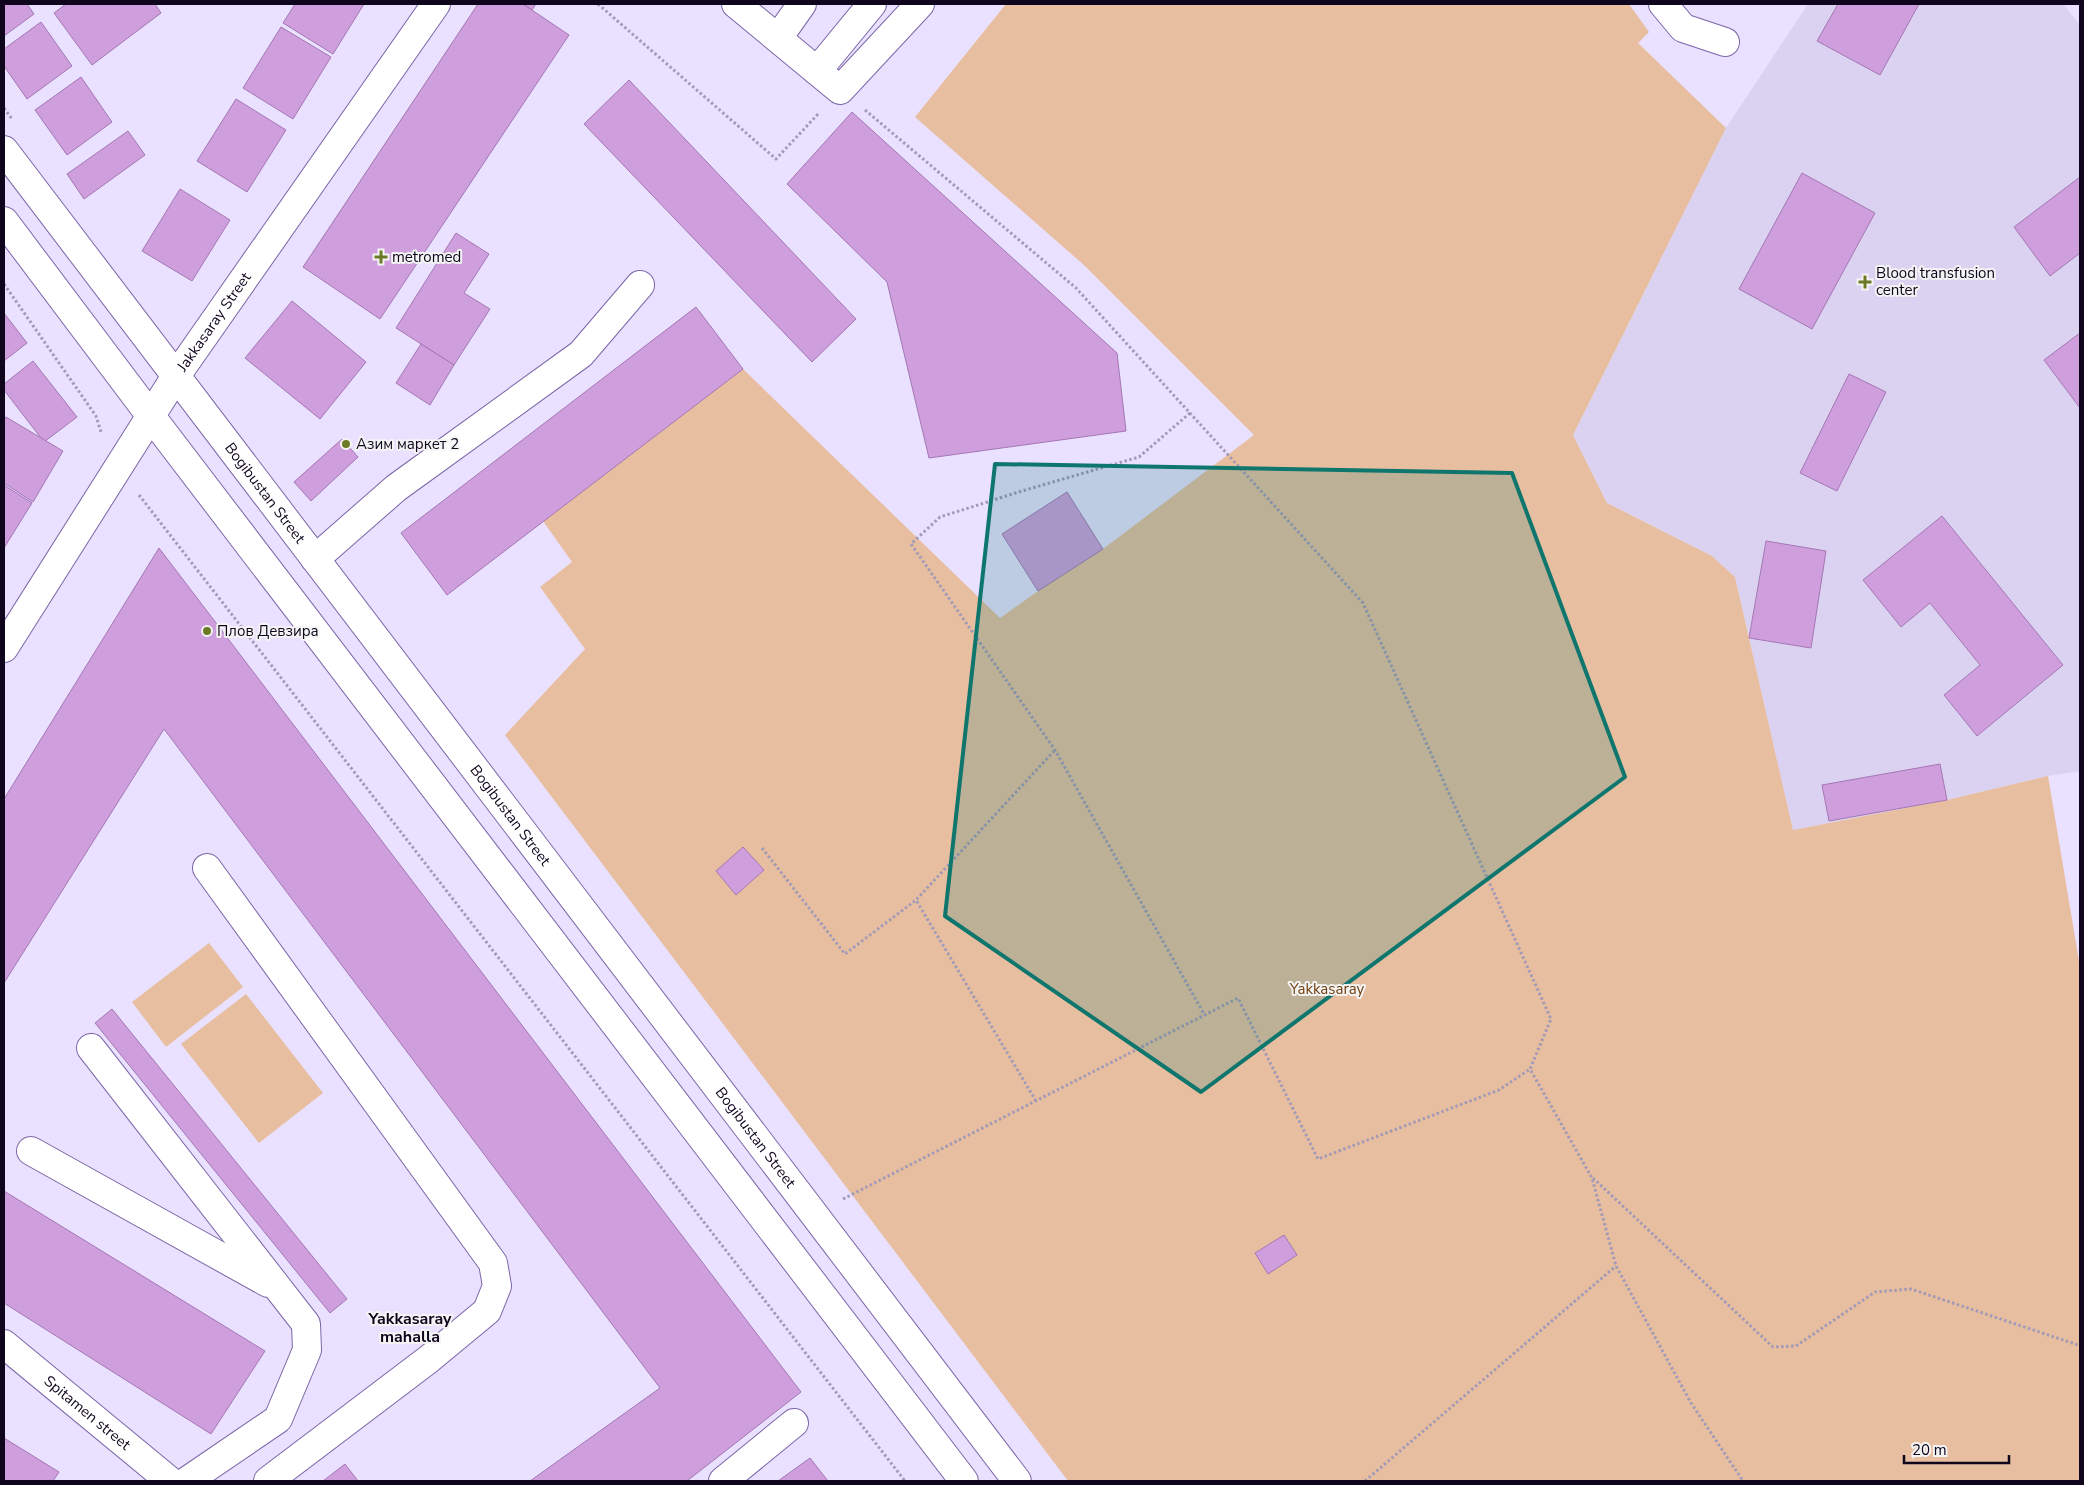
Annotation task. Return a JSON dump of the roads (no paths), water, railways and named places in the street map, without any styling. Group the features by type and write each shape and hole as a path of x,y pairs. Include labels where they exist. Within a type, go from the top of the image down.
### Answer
{"street":[{"name":"Jakkasaray Street","path":"4,648 176,376 436,4"},
{"path":"736,4 840,90 920,4"},
{"path":"778,38 802,4"},
{"path":"817,71 872,4"},
{"path":"1663,4 1683,28 1725,42"},
{"name":"Bogibustan Street","path":"4,150 1017,1481"},
{"path":"4,221 964,1481"},
{"path":"315,558 396,488 581,354 640,286"},
{"path":"208,868 493,1263 497,1286 487,1311 429,1359 268,1481"},
{"path":"91,1048 306,1324 307,1350 278,1420 187,1481"},
{"path":"31,1151 278,1288"},
{"name":"Spitamen street","path":"5,1347 170,1481"},
{"path":"723,1481 794,1423"}],"place":[{"name":"metromed","path":"381,257"},
{"name":"Blood transfusion center","path":"1865,282"},
{"name":"Азим маркет 2","path":"346,444"},
{"name":"Плов Девзира","path":"207,631"}],"district":[{"name":"Yakkasaray mahalla","path":"410,1328"}],"park label":[{"name":"Yakkasaray","path":"1327,989"}]}
